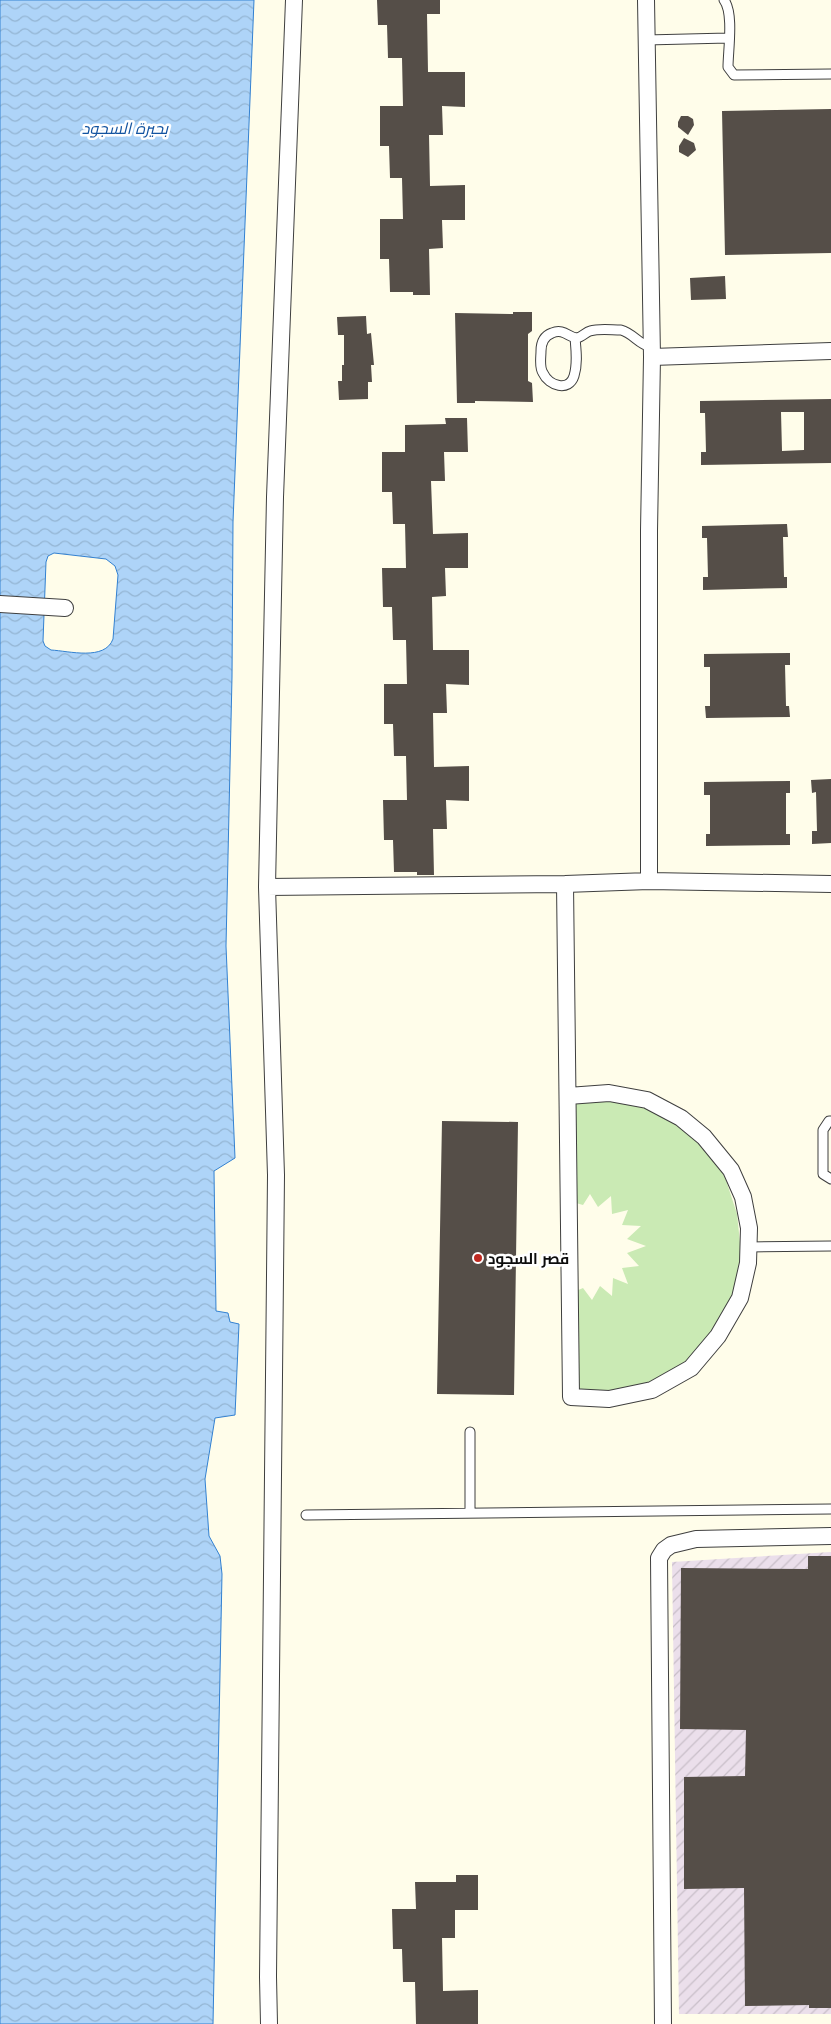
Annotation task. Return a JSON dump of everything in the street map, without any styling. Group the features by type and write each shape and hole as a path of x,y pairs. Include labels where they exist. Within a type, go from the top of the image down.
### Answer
{"street":[{"path":"269,2024 268,1957 276,1175 267,887 275,497 294,0"},
{"path":"646,0 651,352 649,881"},
{"path":"651,352 831,351"},
{"path":"0,604 65,608"},
{"path":"267,887 565,884 649,881 831,884"},
{"path":"565,884 572,1397 609,1400 652,1390 691,1368 718,1336 740,1298 748,1263 749,1228 743,1197 731,1170 704,1136 681,1118 647,1100 609,1093 568,1096"},
{"path":"663,2024 659,1558 664,1550 671,1546 696,1539 831,1536"}],"lane":[{"path":"724,0 729,14 728,67 734,75 831,74"},
{"path":"646,40 728,38"},
{"path":"575,338 579,338 588,331 621,330 629,333 651,352"},
{"path":"562,331 569,333 575,338 577,352 574,377 569,384 561,386 549,382 541,369 541,348 545,337 553,332 562,331"},
{"path":"831,1121 823,1130 823,1174 831,1179"},
{"path":"749,1247 831,1246"},
{"path":"470,1432 470,1513"},
{"path":"306,1516 831,1509"}],"shaded area":[{"path":"831,1552 831,2014 679,2014 672,1562"}],"green space":[{"path":"597,1099 639,1105 677,1118 705,1145 725,1177 737,1214 741,1252 734,1290 719,1326 696,1357 664,1378 629,1390 604,1393 576,1390 576,1291 583,1288 592,1300 600,1286 612,1296 613,1278 628,1284 622,1268 639,1266 627,1253 646,1246 627,1239 641,1226 622,1225 628,1210 612,1214 611,1196 598,1207 590,1194 583,1205 576,1203 576,1103"}],"water":[{"name":"بحيرة السجود","path":"0,0 254,0 233,522 232,677 226,946 235,1158 214,1171 216,1311 228,1313 230,1322 239,1324 235,1415 215,1418 205,1479 209,1536 220,1556 222,1574 213,2024 0,2024","holes":["54,553 106,559 115,566 118,575 113,639 109,646 102,650 86,653 51,650 45,646 43,641 46,562 48,556"]}],"building":[{"path":"377,0 440,0 440,14 427,14 428,72 465,72 465,107 442,106 443,135 429,135 430,186 465,185 465,220 442,220 443,248 429,249 430,295 413,295 413,292 390,292 389,259 380,259 380,219 403,219 402,178 390,178 389,146 380,146 380,106 403,106 402,58 388,58 387,25 378,25"},
{"path":"831,109 831,253 725,255 722,111"},
{"path":"681,116 688,116 693,119 694,125 688,135 678,127"},
{"path":"684,138 694,143 696,150 688,157 679,152 679,146"},
{"path":"725,276 726,299 691,300 690,278"},
{"path":"513,312 532,312 532,331 528,334 528,381 532,383 533,402 475,401 475,403 457,403 455,313 513,314"},
{"path":"366,316 367,334 371,333 374,365 371,365 372,382 368,382 368,399 339,400 338,381 342,381 344,335 338,335 337,317"},
{"path":"831,399 831,463 701,465 701,452 706,452 705,413 700,413 700,401","holes":["781,412 804,412 804,450 782,451"]},
{"path":"445,418 467,418 468,452 444,452 445,481 431,481 433,534 468,533 468,568 445,568 446,596 432,597 433,650 469,650 469,685 446,684 447,713 433,713 434,767 469,766 469,801 446,800 447,829 433,829 434,875 417,875 417,872 394,872 393,840 384,840 383,800 407,800 406,756 394,756 393,724 384,724 384,684 407,684 406,640 393,640 392,607 383,607 382,568 406,568 405,524 393,524 392,492 382,492 382,452 405,452 405,425 446,424"},
{"path":"787,524 788,537 783,537 784,577 787,577 787,588 703,590 703,577 708,577 707,538 702,538 702,526"},
{"path":"790,653 790,665 785,665 786,706 789,706 790,717 706,718 705,706 710,706 710,667 704,667 704,654"},
{"path":"831,779 831,843 812,844 812,831 817,831 816,792 812,793 811,780"},
{"path":"790,781 790,793 786,793 786,834 790,834 790,845 706,846 706,834 710,834 710,795 704,795 704,782"},
{"name":"قصر السجود","path":"442,1121 518,1122 514,1395 437,1394"},
{"path":"808,1556 831,1556 831,2008 809,2008 809,2005 745,2006 744,1888 684,1889 684,1777 745,1776 746,1730 680,1729 681,1568 808,1569"},
{"path":"456,1875 478,1875 478,1910 455,1910 455,1938 442,1938 443,1991 478,1990 478,2024 416,2024 415,1982 403,1982 402,1949 393,1949 392,1909 416,1909 415,1882 456,1882"}],"place":[{"name":"قصر السجود","path":"478,1258"}]}
